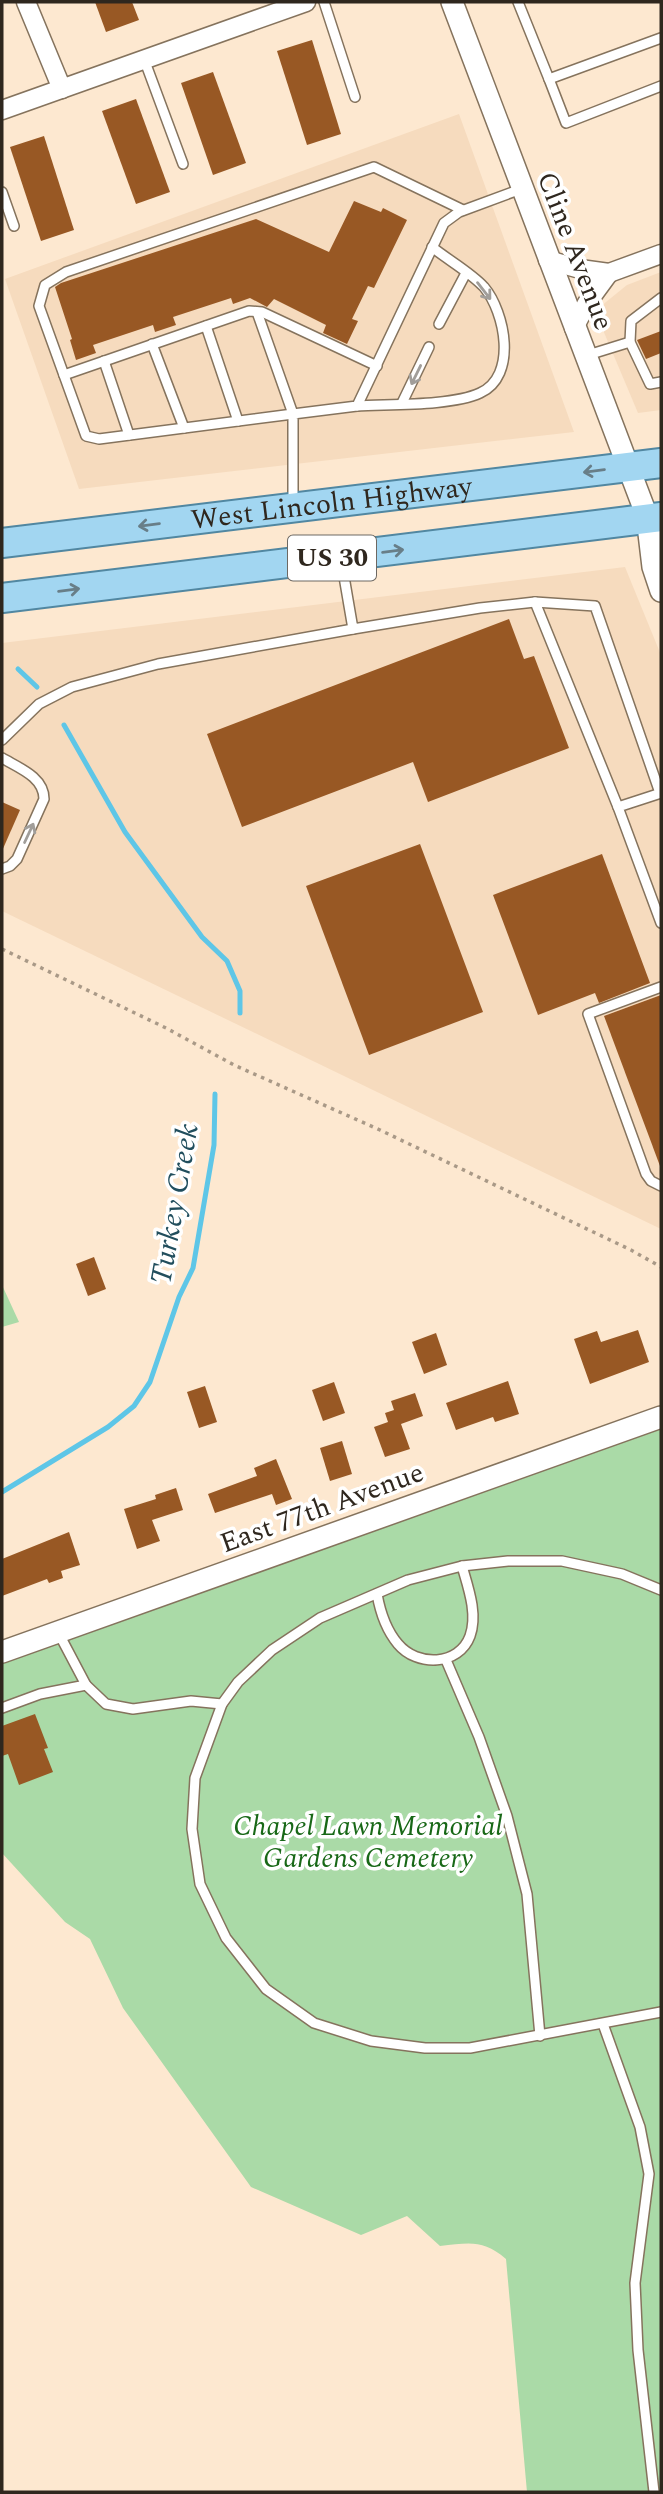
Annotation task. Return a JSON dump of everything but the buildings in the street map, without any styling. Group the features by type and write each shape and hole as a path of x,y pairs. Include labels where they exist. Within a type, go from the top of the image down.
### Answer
{"main road":[{"name":"West Lincoln Highway","path":"2,543 661,463"},
{"name":"West Lincoln Highway","path":"2,598 341,557 657,526"}],"street":[{"path":"26,2 62,89"},
{"path":"2,110 306,2"},
{"name":"Cline Avenue","path":"452,2 628,467 657,526 653,567 661,592"},
{"path":"548,260 580,269 609,273 661,254"},
{"path":"574,328 587,303 609,273"},
{"name":"East 77th Avenue","path":"2,1652 661,1417"}],"lane":[{"path":"324,2 355,97"},
{"path":"518,2 566,123 661,86"},
{"path":"549,79 661,38"},
{"path":"144,59 183,164"},
{"path":"432,247 482,285 499,316 505,345 503,364 494,382 484,392 461,400 357,406 99,439 86,436 39,306 45,285 66,272 374,167 463,210"},
{"path":"357,406 444,223 463,210 521,189"},
{"path":"2,192 14,226"},
{"path":"439,324 466,273"},
{"path":"661,298 631,321 630,342 650,384 661,382"},
{"path":"64,375 249,311 262,312 377,366"},
{"path":"257,312 293,414 293,508"},
{"path":"206,326 238,421"},
{"path":"586,356 630,342"},
{"path":"152,344 184,428"},
{"path":"402,403 429,347"},
{"path":"104,361 129,435"},
{"path":"341,557 353,629"},
{"path":"535,602 618,807 661,923"},
{"path":"2,740 39,704 72,687 158,664 480,608 535,602 595,606 661,793 618,807"},
{"path":"2,758 38,781 44,790 44,799 17,859 2,869"},
{"path":"661,987 588,1014 646,1174 651,1181 661,1186"},
{"path":"661,1590 622,1574 562,1561 508,1561 462,1566 408,1580 320,1618 272,1650 238,1682 222,1704 195,1778 192,1829 200,1884 226,1938 266,1989 314,2023 371,2041 425,2048 470,2048 661,2011"},
{"path":"377,1594 379,1607 399,1646 420,1658 446,1660 459,1652 470,1636 472,1613 462,1566"},
{"path":"58,1632 86,1685 106,1704 133,1709 191,1702 222,1704"},
{"path":"446,1660 479,1737 508,1816 527,1894 540,2036"},
{"path":"2,1708 40,1694 86,1685"},
{"path":"603,2024 640,2127 649,2174 635,2283 638,2350 654,2492"}],"path":[{"path":"2,949 166,1028 234,1065 380,1130 631,1250 661,1267"}],"shaded area":[{"path":"459,114 574,432 79,489 5,279"},
{"path":"661,272 661,410 638,413 595,311 627,285"},
{"path":"625,567 661,655 661,1229 2,911 2,643"}],"green space":[{"path":"2,1285 19,1322 2,1327"},
{"name":"Chapel Lawn Memorial Gardens Cemetery","path":"661,1428 661,2492 527,2492 506,2259 483,2245 440,2246 407,2216 361,2235 251,2187 123,2008 90,1939 65,1922 2,1853 2,1662"}],"waterway":[{"name":"Turkey Creek","path":"18,669 37,687"},
{"name":"Turkey Creek","path":"64,725 125,832 202,937 227,961 240,991 240,1013"},
{"name":"Turkey Creek","path":"2,1492 108,1427 134,1406 150,1382 179,1297 193,1268 214,1145 215,1094"}]}
